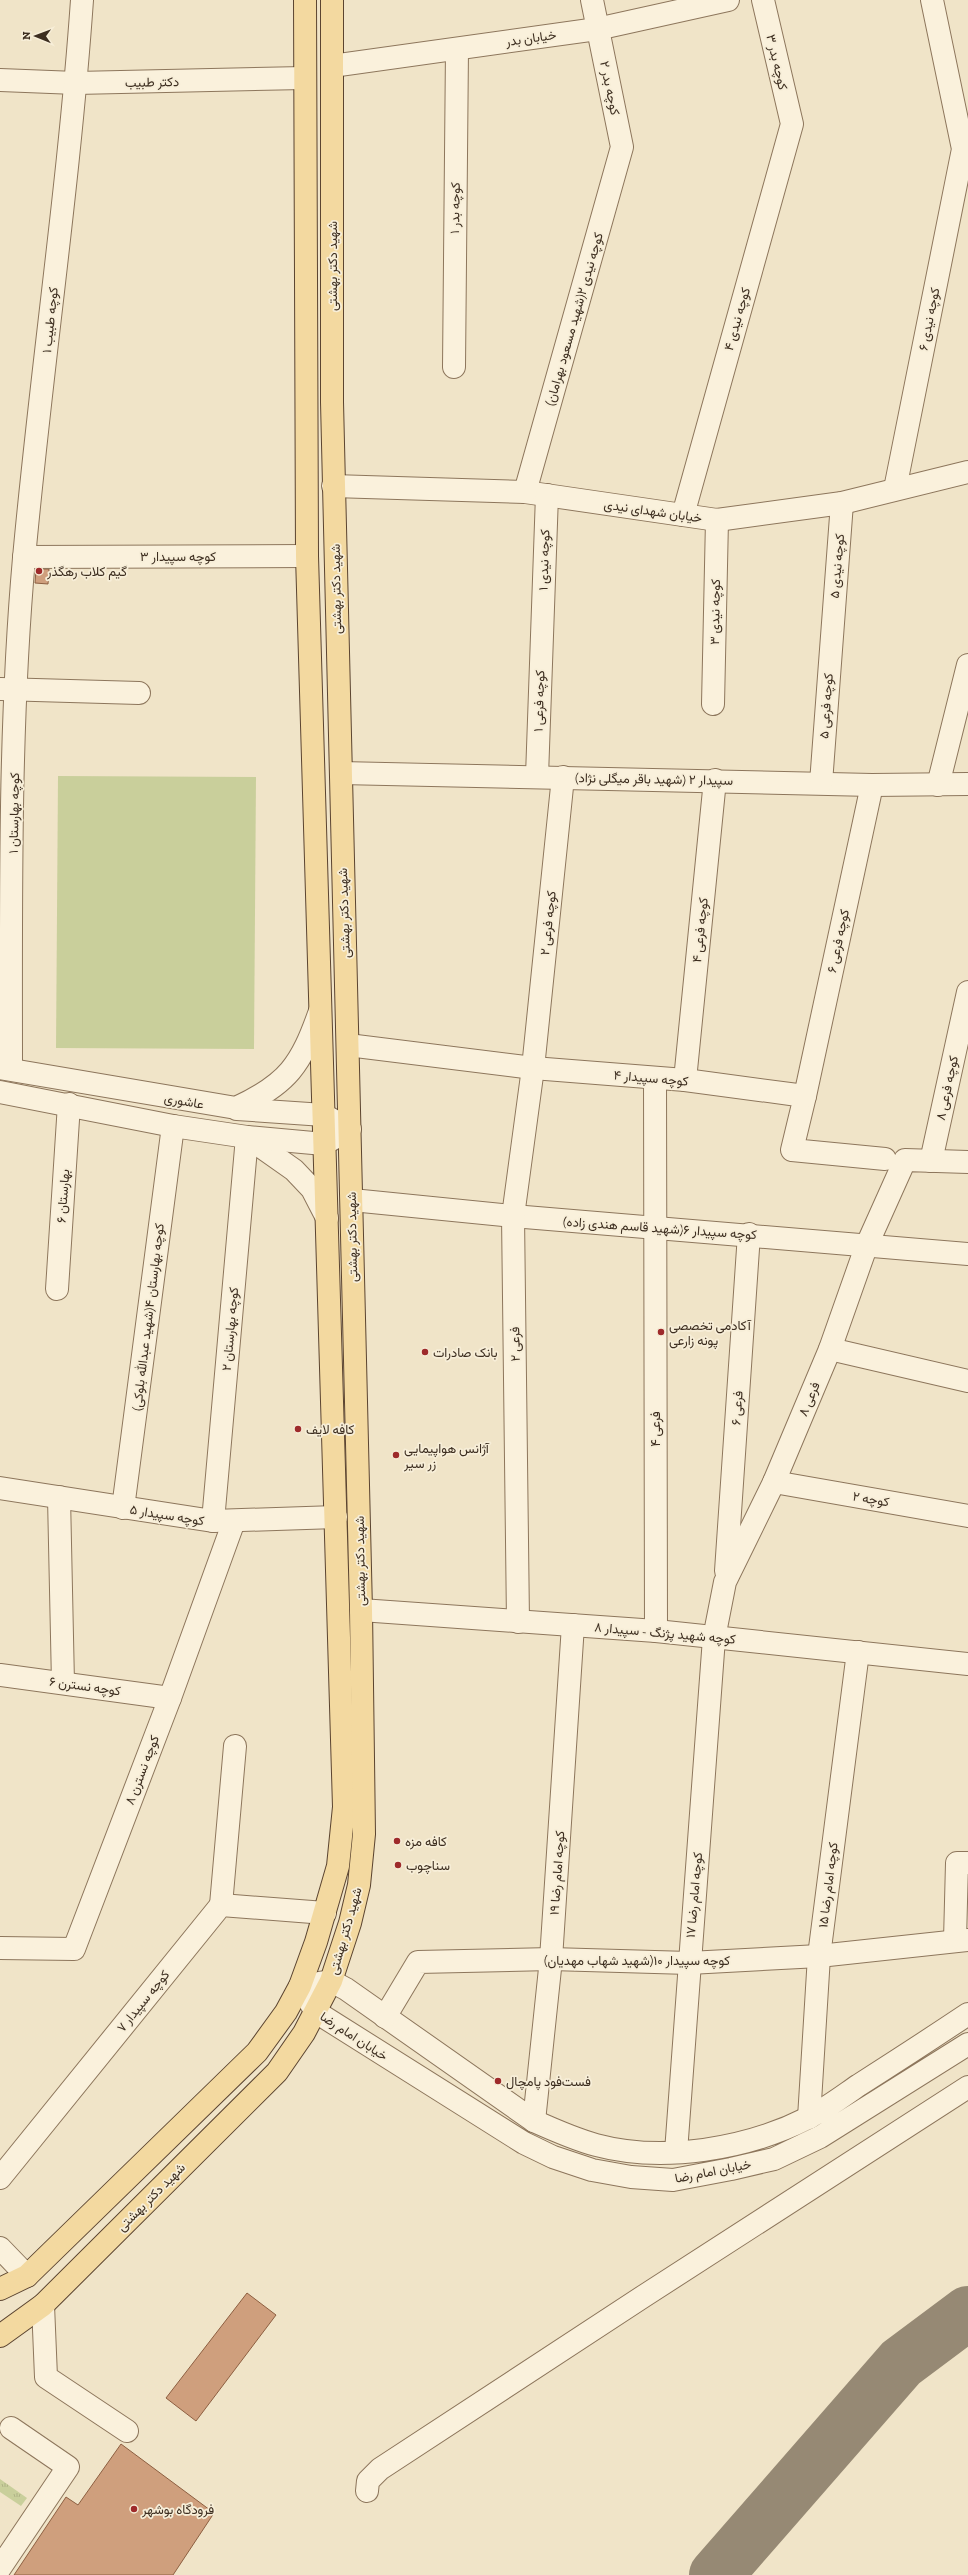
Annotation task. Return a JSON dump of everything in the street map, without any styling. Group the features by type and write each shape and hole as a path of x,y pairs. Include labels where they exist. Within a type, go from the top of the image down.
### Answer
{"main road":[{"name":"شهید دکتر بهشتی","path":"0,2289 27,2276 257,2052 286,2012 300,1986 325,1913 338,1866 344,1807 307,556 304,78 305,0"},
{"name":"شهید دکتر بهشتی","path":"0,2336 43,2305 277,2072 316,2012 331,1981 350,1923 359,1886 364,1834 361,1610 334,486 332,0"}],"street":[{"name":"کوچه طبیب ۱","path":"24,557 76,83 82,0"},
{"name":"کوچه بدر ۲","path":"592,0 622,147"},
{"name":"خیابان بدر","path":"332,66 597,29 728,0"},
{"name":"کوچه بدر ۳","path":"763,0 792,124"},
{"name":"کوچه نیدی ۶","path":"895,489 964,149 932,0"},
{"name":"کوچه بدر ۱","path":"454,367 457,49"},
{"name":"دکتر طبیب","path":"0,80 76,83 304,78"},
{"name":"کوچه نیدی ۴","path":"683,516 792,124"},
{"name":"کوچه نیدی ۲(شهید مسعود بهرامان)","path":"525,492 622,147"},
{"name":"خیابان شهدای نیدی","path":"334,486 525,492 717,520 842,503 968,472"},
{"name":"کوچه نیدی ۱","path":"542,626 547,495"},
{"name":"کوچه نیدی ۵","path":"831,630 842,503"},
{"name":"کوچه نیدی ۳","path":"712,704 717,520"},
{"name":"کوچه سپیدار ۳","path":"24,557 307,556"},
{"name":"کوچه بهارستان ۱","path":"6,1069 7,689 24,557"},
{"name":"کوچه فرعی ۱","path":"537,776 542,626"},
{"name":"کوچه فرعی ۵","path":"821,783 831,630"},
{"path":"938,785 968,665"},
{"path":"7,689 139,692"},
{"name":"سپیدار ۲ (شهید باقر میگلی نژاد)","path":"341,773 715,780 872,785 968,784"},
{"name":"کوچه فرعی ۲","path":"534,1068 563,777"},
{"name":"کوچه فرعی ۴","path":"685,1080 715,780"},
{"name":"کوچه فرعی ۶","path":"805,1096 872,785"},
{"name":"کوچه فرعی ۸","path":"931,1160 968,992"},
{"path":"211,1133 225,1107 266,1094 287,1076 307,1048 320,1011"},
{"name":"کوچه سپیدار ۴","path":"348,1045 534,1068 685,1080 805,1096"},
{"name":"فرعی ۲","path":"518,1622 513,1216 534,1068"},
{"name":"عاشوری","path":"6,1069 225,1107 324,1115"},
{"path":"654,1227 655,1078"},
{"name":"عاشوری","path":"0,1092 69,1104 211,1133 247,1137 294,1170 312,1189 327,1218"},
{"path":"805,1096 792,1150 895,1160 968,1162"},
{"name":"بهارستان ۶","path":"57,1289 69,1104"},
{"path":"324,1115 350,1129"},
{"name":"کوچه بهارستان ۴(شهید عبدالله بلوکی)","path":"123,1508 173,1126"},
{"path":"247,1137 324,1144 350,1129"},
{"name":"کوچه بهارستان ۲","path":"224,1521 247,1137"},
{"name":"فرعی ۸","path":"714,1638 725,1582 774,1482 830,1349 895,1160"},
{"name":"کوچه سپیدار ۶(شهید قاسم هندی زاده)","path":"352,1200 513,1216 749,1234 866,1247 968,1254"},
{"name":"فرعی ۴","path":"654,1227 656,1631"},
{"name":"فرعی ۶","path":"725,1582 749,1234"},
{"path":"830,1349 968,1381"},
{"name":"کوچه ۲","path":"774,1482 968,1516"},
{"name":"کوچه سپیدار ۵","path":"0,1488 123,1508 224,1521 336,1517"},
{"path":"59,1498 63,1683"},
{"name":"کوچه نسترن ۸","path":"0,1948 74,1949 170,1698 224,1521"},
{"name":"کوچه شهید پژنگ - سپیدار ۸","path":"361,1610 656,1631 968,1664"},
{"name":"کوچه امام رضا ۱۹","path":"534,2121 551,1959 573,1625"},
{"name":"کوچه امام رضا ۱۷","path":"676,2152 688,1963 714,1638"},
{"name":"کوچه امام رضا ۱۵","path":"809,2118 819,1956 858,1652"},
{"name":"کوچه نسترن ۶","path":"0,1675 170,1698"},
{"path":"235,1746 221,1905 325,1913"},
{"path":"961,1940 957,1863 968,1863"},
{"name":"کوچه سپیدار ۷","path":"0,2178 221,1905"},
{"name":"کوچه سپیدار ۱۰(شهید شهاب مهدیان)","path":"385,2017 418,1962 551,1959 688,1963 819,1956 961,1940"},
{"path":"300,1986 331,1981"},
{"name":"خیابان امام رضا","path":"331,1981 483,2084 534,2121 564,2135 597,2145 633,2151 676,2152 727,2145 768,2134 809,2118 968,2014"},
{"name":"خیابان امام رضا","path":"300,1986 316,2012 524,2143 559,2159 600,2172 631,2177 673,2180 774,2158 820,2137 968,2044"},
{"path":"468,2109 483,2084"},
{"path":"367,2491 368,2482 380,2469 644,2296 968,2087"},
{"path":"0,2248 27,2276"},
{"path":"43,2305 46,2377 127,2432"},
{"path":"0,2568 68,2467 11,2428"}],"green space":[{"path":"58,776 256,777 254,1049 56,1048"},
{"path":"0,2479 27,2498 21,2506 0,2492"}],"building":[{"path":"36,569 49,569 48,584 35,583"},
{"path":"247,2293 276,2315 196,2421 166,2398"},
{"name":"فرودگاه بوشهر","path":"121,2444 214,2513 173,2575 14,2575 66,2497 78,2505"}],"taxiway":[{"path":"716,2575 901,2363 968,2313"}],"place":[{"name":"گیم کلاب رهگذر","path":"39,571"},
{"name":"آکادمی تخصصی پونه زارعی","path":"661,1332"},
{"name":"بانک صادرات","path":"425,1352"},
{"name":"کافه لایف","path":"298,1429"},
{"name":"آژانس هواپیمایی زر سیر","path":"396,1455"},
{"name":"کافه مزه","path":"397,1841"},
{"name":"سناچوب","path":"398,1865"},
{"name":"فست‌فود پامچال","path":"498,2081"},
{"name":"فرودگاه بوشهر","path":"134,2509"}]}
